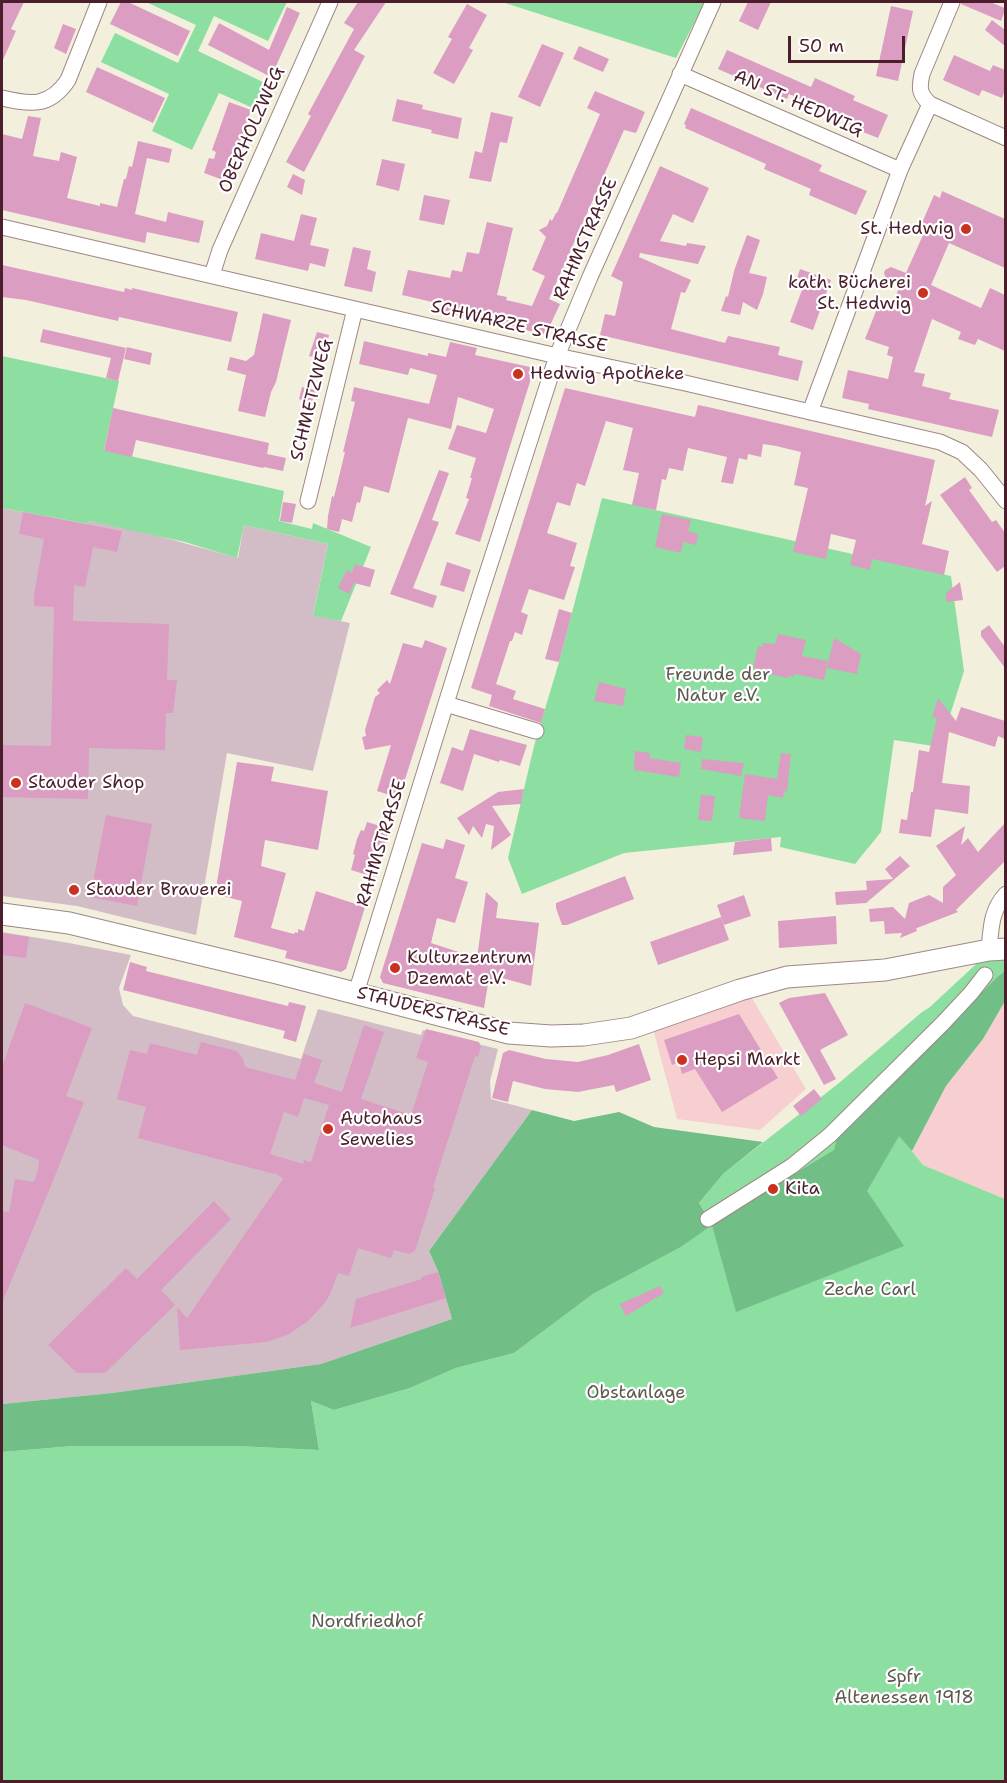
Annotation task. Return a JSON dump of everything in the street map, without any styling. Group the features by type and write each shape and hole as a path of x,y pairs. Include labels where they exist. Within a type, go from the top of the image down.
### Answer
{"main road":[{"name":"STAUDERSTRASSE","path":"2,914 69,923 509,1033 551,1036 584,1035 631,1028 740,990 787,977 885,970 997,949"}],"street":[{"path":"2,98 27,103 40,102 61,91 68,80 99,2"},
{"name":"OBERHOLZWEG","path":"212,275 220,250 330,2"},
{"name":"RAHMSTRASSE","path":"356,993 556,356 713,2"},
{"path":"952,2 922,74 920,87 923,98 930,104 1005,137"},
{"name":"AN ST. HEDWIG","path":"680,74 900,170"},
{"path":"810,412 900,170 930,104"},
{"name":"SCHWARZE STRASSE","path":"2,227 556,356 940,442 962,452 981,470 1005,501"},
{"name":"SCHMETZWEG","path":"308,501 355,309"},
{"path":"446,704 536,731"},
{"path":"997,949 993,915 1005,894"},
{"path":"708,1220 792,1166 830,1135 944,1023 985,975"}],"shaded area":[{"name":"Stauder Brauerei","path":"2,508 87,524 89,521 141,531 238,558 244,525 328,544 313,615 350,623 313,771 227,753 196,935 77,906 2,896"},
{"path":"2,932 131,955 119,988 123,1005 133,1016 301,1059 318,1009 421,1035 423,1030 498,1049 490,1081 491,1099 532,1110 429,1251 438,1271 452,1319 321,1364 112,1393 2,1404"},
{"path":"749,993 806,1089 760,1130 677,1119 652,1025"},
{"path":"1005,1001 1005,1199 923,1165 912,1151 946,1086 983,1039"}],"green space":[{"path":"146,2 287,2 268,41 214,16 198,51 265,83 253,108 219,93 192,150 152,131 169,94 101,62 115,33 178,63 196,25"},
{"path":"502,2 705,2 676,58"},
{"path":"2,356 119,381 104,450 284,491 279,521 312,529 313,523 371,547 341,621 313,616 328,544 244,525 237,558 185,542 89,521 88,524 2,508"},
{"name":"Freunde der Natur e.V.","path":"602,498 951,576 964,671 940,747 894,740 881,832 855,864 780,847 781,837 624,853 522,894 508,858 534,746 559,662"},
{"path":"1005,950 1005,971 946,1028 900,1136 923,1165 1005,1199 1005,1781 2,1782 2,1452 73,1446 236,1446 319,1450 311,1401 334,1410 410,1388 456,1368 514,1353 593,1294 681,1247 712,1224 699,1203 723,1174 839,1083 930,1007 990,951"},
{"path":"1005,971 1005,1001 983,1039 946,1086 912,1151 899,1136 867,1191 904,1246 736,1312 712,1225 681,1247 593,1294 514,1353 456,1368 410,1388 334,1410 311,1401 319,1450 236,1446 73,1446 2,1452 2,1404 112,1393 321,1364 452,1319 438,1271 429,1251 532,1110 574,1121 619,1112 654,1127 763,1142 723,1174 699,1203 712,1224 834,1150 840,1126"}],"building":[{"path":"2,2 24,2 11,29 16,31 2,62"},
{"path":"121,2 128,2 190,31 178,56 110,24"},
{"path":"358,2 386,2 354,50 365,56 304,172 286,162 311,116 308,114 354,29 344,23"},
{"path":"748,2 771,2 758,30 739,21"},
{"path":"962,2 990,2 1005,10 1001,21 961,4"},
{"path":"467,4 487,15 469,48 473,50 454,84 433,73 452,39 448,37"},
{"path":"891,6 913,11 898,81 876,76"},
{"path":"287,7 300,13 271,77 208,45 219,23 269,50"},
{"path":"992,20 1005,30 1005,46 985,30"},
{"path":"63,24 76,29 66,54 54,48"},
{"path":"542,44 564,53 540,107 518,97"},
{"path":"579,46 609,59 603,72 573,59"},
{"path":"727,50 811,87 815,78 855,96 853,100 888,115 878,138 843,124 845,119 789,94 787,99 718,69"},
{"path":"954,55 990,71 993,65 1005,70 1005,90 1002,98 982,90 979,96 943,80"},
{"path":"97,67 165,98 153,123 86,92"},
{"path":"595,91 645,112 636,133 624,130 549,299 560,304 547,332 543,334 439,311 441,304 402,295 408,270 450,278 452,270 462,272 467,252 479,254 487,222 513,228 497,295 507,297 506,300 532,306 545,276 532,270 546,237 539,230 547,226 550,219 552,221 557,213 600,114 587,108"},
{"path":"397,99 423,105 422,109 462,118 458,139 431,133 432,130 392,121"},
{"path":"229,102 251,110 226,181 204,173 209,158 214,159 216,152 212,150"},
{"path":"691,108 822,165 819,171 867,191 856,215 809,195 811,189 764,169 766,164 685,128 684,124"},
{"path":"491,112 513,117 507,143 500,142 491,182 469,178 475,151 482,153"},
{"path":"28,116 41,118 33,156 59,161 61,152 77,157 67,198 100,206 100,203 117,207 124,179 126,179 129,166 132,167 138,141 172,149 169,163 147,158 135,214 166,222 168,212 204,221 199,243 147,232 145,243 2,210 2,134 22,139"},
{"path":"382,159 405,164 399,191 376,185"},
{"path":"660,166 709,188 693,223 673,214 660,241 686,246 687,243 706,246 698,264 640,253 639,257 691,280 685,293 681,292 671,329 725,343 728,336 780,347 778,355 803,361 798,381 600,335 605,314 615,316 623,282 611,276"},
{"path":"293,174 305,180 302,195 287,187"},
{"path":"942,191 1005,219 1005,268 949,243 931,285 981,308 990,288 1005,295 1005,351 978,339 975,345 958,339 961,332 932,319 914,372 925,374 922,386 951,393 949,399 999,410 992,437 868,409 869,404 842,398 848,370 888,379 893,357 887,355 889,347 865,339 878,306 889,311 900,286 887,281 885,270 891,267 906,273 927,226 922,223 934,195 940,198"},
{"path":"424,195 450,200 444,225 419,220"},
{"path":"301,214 317,218 310,245 329,249 325,267 310,263 308,271 255,259 261,233 294,241"},
{"path":"747,235 760,240 749,273 767,277 763,294 757,310 743,302 740,315 721,311 726,296 728,297 734,271"},
{"path":"353,247 371,251 367,269 376,272 372,292 344,286"},
{"path":"2,265 124,292 125,288 132,290 132,288 238,312 231,342 119,317 118,321 26,300 2,297"},
{"path":"800,269 831,280 813,330 790,322 802,290 794,287"},
{"path":"263,313 291,320 265,417 238,411 246,375 227,370 230,357 246,361 254,355"},
{"path":"43,329 126,348 118,381 106,378 111,358 40,342"},
{"path":"317,332 329,335 323,359 309,356"},
{"path":"364,341 428,356 428,353 446,357 450,342 477,348 475,355 530,367 533,372 480,542 455,534 469,499 466,498 476,458 448,449 457,425 486,433 494,409 458,397 451,429 408,418 389,493 364,486 352,522 342,519 339,532 327,529 332,496 334,497 355,402 351,401 354,387 429,404 437,375 410,368 408,375 359,364"},
{"path":"127,347 152,353 150,365 124,359"},
{"path":"302,387 315,390 312,403 299,399"},
{"path":"565,388 695,417 698,405 935,460 925,506 932,501 922,544 949,551 944,575 872,559 870,570 850,565 856,540 831,534 826,559 793,552 808,488 794,485 801,452 776,446 763,444 761,457 748,454 747,460 739,458 733,484 721,482 727,457 688,448 683,471 669,468 666,480 662,479 656,510 632,505 639,473 623,470 633,428 606,421 585,486 577,483 570,506 557,502 547,533 577,543 570,566 575,567 564,600 529,589 521,612 528,615 522,635 515,632 510,641 496,684 516,691 513,699 545,709 541,723 489,706 492,695 471,688"},
{"path":"113,408 269,443 267,454 286,458 283,471 136,440 132,457 104,451"},
{"path":"439,470 449,473 432,520 439,522 413,588 437,596 433,608 390,594"},
{"path":"965,477 972,488 969,490 992,522 996,520 1005,533 1005,566 997,572 940,495"},
{"path":"283,502 296,504 292,523 280,521"},
{"path":"23,512 122,531 117,552 93,547 85,587 74,585 73,621 169,624 167,680 177,680 173,713 166,713 165,750 89,748 88,799 2,797 2,745 51,746 54,607 34,606 44,539 19,534"},
{"path":"662,514 691,520 688,531 698,534 696,545 683,542 681,553 655,547"},
{"path":"447,562 471,570 464,592 440,585"},
{"path":"355,564 375,570 370,587 354,583 349,594 338,588 347,570 352,573"},
{"path":"960,582 963,600 946,602 946,593"},
{"path":"559,609 572,613 559,662 545,659"},
{"path":"989,625 1005,647 1005,668 981,636 981,631"},
{"path":"778,634 806,640 802,656 828,661 824,680 794,674 793,677 788,676 788,678 753,668 758,646 762,647 763,643 775,644"},
{"path":"834,638 861,654 857,674 827,668"},
{"path":"425,640 447,648 399,798 377,791 391,745 365,750 362,737 366,736 365,730 375,697 380,693 377,690 387,680 390,684 403,643 422,648"},
{"path":"599,682 626,689 623,706 594,701"},
{"path":"938,698 956,721 961,707 1005,721 1005,739 998,736 995,747 949,732 942,783 970,786 968,814 935,809 931,837 899,833 901,819 907,820 919,750 929,752 937,718 932,717"},
{"path":"470,729 527,745 520,766 474,754 463,791 440,783 452,747 463,751"},
{"path":"686,735 703,737 701,752 684,749"},
{"path":"635,751 650,753 649,758 681,763 679,777 634,770"},
{"path":"781,753 791,754 787,792 784,791 783,798 768,795 765,821 739,818 745,774 777,779"},
{"path":"702,759 744,763 741,776 701,769"},
{"path":"237,762 274,767 271,781 328,791 318,850 265,840 261,866 286,873 271,928 294,934 298,933 298,929 304,931 316,891 365,907 346,969 341,972 285,958 287,951 234,937 242,901 215,894"},
{"path":"524,789 521,804 492,806 511,835 491,850 494,826 486,824 482,838 473,826 469,835 457,818 498,792"},
{"path":"701,795 715,796 712,821 698,820"},
{"path":"106,815 152,824 137,906 90,897"},
{"path":"367,822 390,829 374,877 351,870 357,839 361,830 364,831"},
{"path":"1005,823 1005,861 956,910 958,912 917,928 917,931 900,938 902,933 885,934 884,921 870,922 869,909 893,907 905,919 909,903 929,895 943,903 943,887 956,875 936,846 965,826 961,845 968,838 978,852"},
{"path":"771,838 772,851 733,855 735,842"},
{"path":"446,839 465,845 455,878 468,882 455,923 437,918 431,943 477,958 486,892 498,903 496,918 539,923 531,986 502,978 500,986 488,984 484,1008 383,983 380,977 422,843 443,849"},
{"path":"900,856 910,866 866,903 836,905 835,892 867,890 866,881 893,879 885,869"},
{"path":"625,876 634,899 562,925 556,903"},
{"path":"744,895 751,916 724,925 717,905"},
{"path":"836,916 837,944 779,948 778,921"},
{"path":"721,917 729,940 658,965 650,942"},
{"path":"2,933 29,937 26,958 2,955"},
{"path":"130,962 147,967 146,971 288,1006 289,1002 306,1006 296,1042 283,1038 285,1031 123,990"},
{"path":"825,993 848,1035 820,1050 836,1079 824,1085 779,1003 789,998"},
{"path":"25,1003 92,1028 66,1096 84,1102 2,1303 2,1211 9,1212 15,1179 34,1182 39,1160 2,1145 2,1067"},
{"path":"739,1014 778,1078 722,1112 695,1069 682,1074 679,1062 672,1065 664,1040"},
{"path":"364,1025 384,1032 361,1099 411,1115 428,1062 416,1058 426,1029 479,1042 481,1047 478,1057 475,1056 415,1251 409,1254 394,1250 391,1258 358,1248 349,1276 338,1273 324,1304 308,1321 289,1334 267,1342 180,1350 177,1307 187,1318 283,1179 276,1173 138,1138 146,1107 117,1099 130,1050 147,1054 150,1043 197,1055 201,1042 237,1051 245,1067 295,1080 304,1054 322,1060 314,1083 342,1092","holes":["304,1098 329,1105 311,1162 304,1160 303,1164 270,1154 284,1112 298,1117"]},
{"path":"639,1044 651,1080 616,1092 614,1085 578,1092 545,1089 513,1081 508,1102 492,1098 503,1053 509,1050 546,1059 578,1062"},
{"path":"814,1089 822,1099 801,1116 793,1106"},
{"path":"214,1201 231,1219 161,1290 175,1305 105,1373 77,1373 48,1345 126,1268 137,1279"},
{"path":"438,1272 446,1298 350,1328 356,1299"},
{"path":"660,1286 664,1293 626,1316 620,1304"}],"place":[{"name":"St. Hedwig","path":"966,229"},
{"name":"kath. Bücherei St. Hedwig","path":"923,293"},
{"name":"Hedwig Apotheke","path":"518,374"},
{"name":"Stauder Shop","path":"16,783"},
{"name":"Stauder Brauerei","path":"74,890"},
{"name":"Kulturzentrum Dzemat e.V.","path":"395,968"},
{"name":"Hepsi Markt","path":"682,1060"},
{"name":"Autohaus Sewelies","path":"328,1129"},
{"name":"Kita","path":"773,1189"}],"park label":[{"name":"Zeche Carl","path":"870,1290"},
{"name":"Obstanlage","path":"636,1393"},
{"name":"Nordfriedhof","path":"367,1622"},
{"name":"Spfr Altenessen 1918","path":"904,1687"}]}
